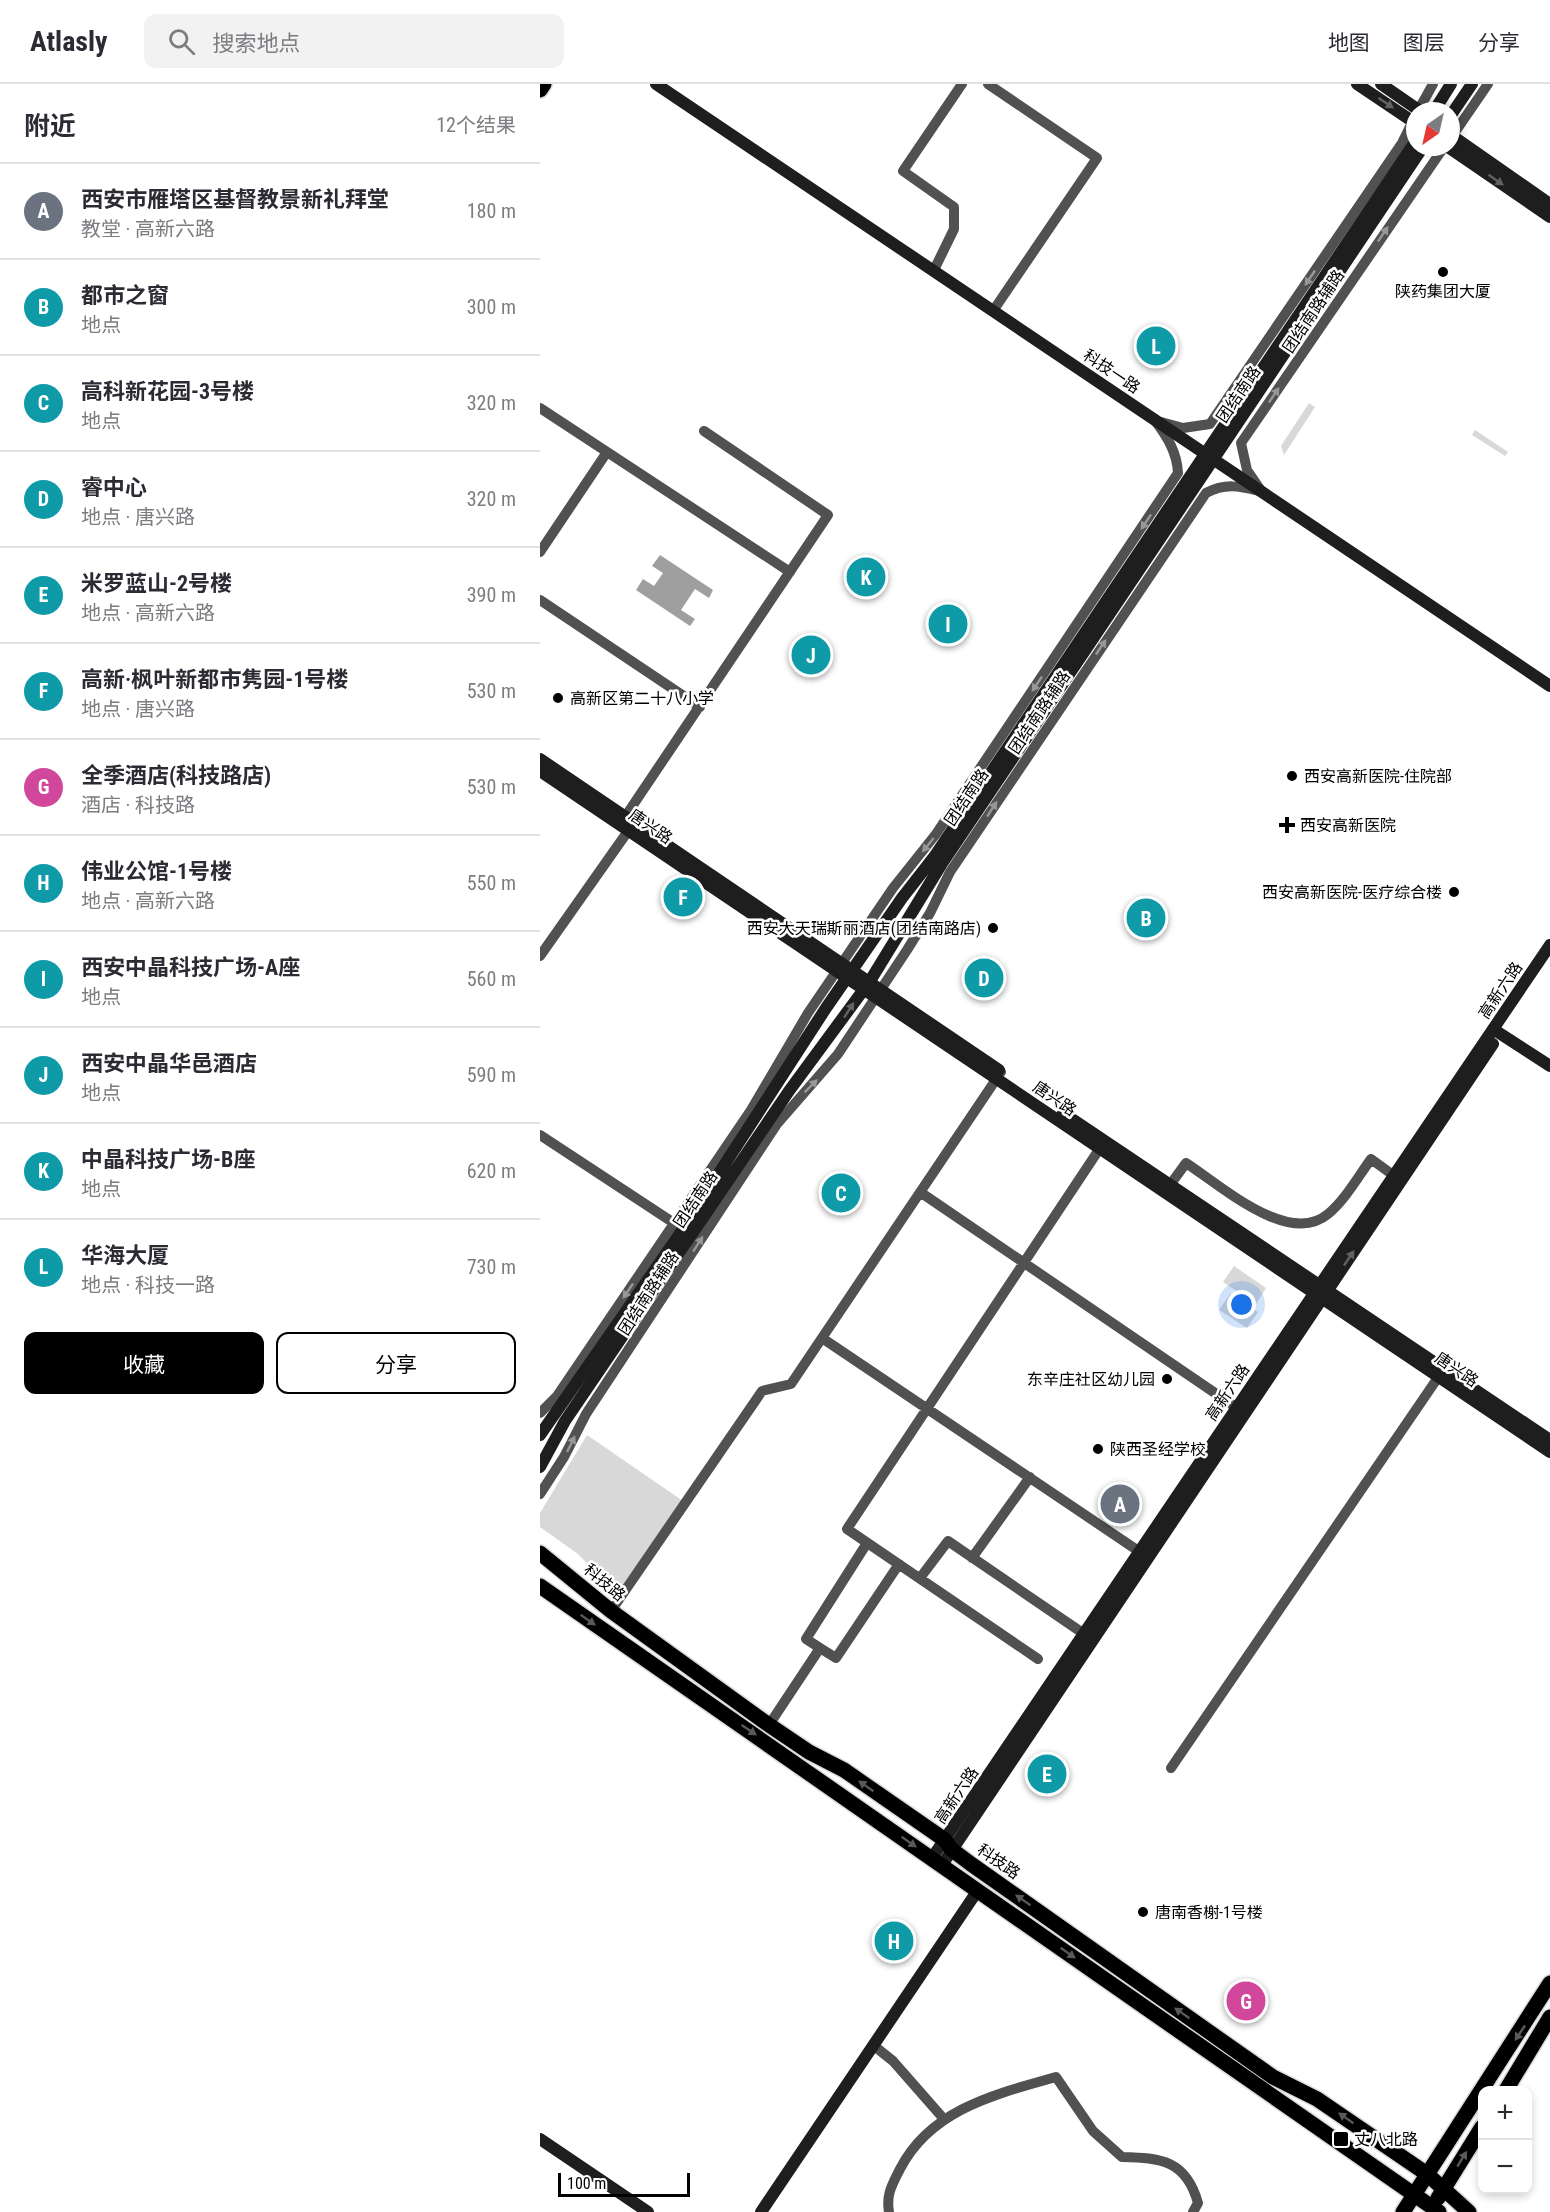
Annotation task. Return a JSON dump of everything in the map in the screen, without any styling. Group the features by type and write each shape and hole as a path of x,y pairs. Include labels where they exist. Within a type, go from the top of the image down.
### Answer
{"main road":[{"path":"540,90 544,84"},
{"name":"科技路","path":"540,1553 611,1611 769,1725 809,1752 844,1770 1273,2077 1317,2099 1427,2174 1443,2191 1469,2212"},
{"path":"540,1586 1416,2194 1434,2210 1478,2134"},
{"path":"1403,2212 1530,2018 1550,1983"},
{"path":"1509,2086 1550,2017"}],"street":[{"name":"科技一路","path":"656,84 1550,686"},
{"path":"934,270 954,229 954,207 903,171 962,84"},
{"path":"988,84 1097,158 993,310"},
{"path":"1357,84 1406,111"},
{"path":"1381,84 1406,107"},
{"name":"团结南路辅路","path":"1423,102 1433,84"},
{"path":"1440,102 1451,84"},
{"path":"1460,102 1472,84"},
{"name":"团结南路辅路","path":"1460,125 1488,84"},
{"name":"团结南路辅路","path":"1155,421 1183,428 1210,424 1406,135"},
{"path":"1460,148 1550,204"},
{"path":"1460,149 1550,217"},
{"name":"团结南路","path":"540,1467 572,1411 763,1129 866,985 941,865 1406,156"},
{"name":"团结南路","path":"540,1435 679,1226 844,970 934,857 1417,156"},
{"name":"团结南路辅路","path":"1263,492 1247,470 1241,443 1439,156"},
{"path":"540,408 790,572"},
{"name":"团结南路辅路","path":"844,970 893,888 936,834 1178,473 1178,461 1169,440 1155,421"},
{"path":"540,956 629,823 700,707 828,515 704,431"},
{"path":"540,552 607,452"},
{"name":"团结南路辅路","path":"540,1494 564,1457 586,1414 777,1124 823,1074 930,913 950,872 1206,493 1221,485 1263,492"},
{"path":"540,600 700,707"},
{"name":"唐兴路","path":"540,759 629,823 1102,1145 1550,1440"},
{"name":"唐兴路","path":"540,771 629,823"},
{"name":"高新六路","path":"937,1861 1497,1031 1550,945"},
{"name":"高新六路","path":"1088,1637 1140,1552 1237,1408 1321,1291 1393,1175 1550,959"},
{"path":"1497,1031 1550,1066"},
{"path":"611,1611 762,1391 791,1384 999,1075"},
{"path":"540,1135 679,1226"},
{"path":"1038,1659 846,1529 1102,1145"},
{"name":"唐兴路","path":"1102,1145 1170,1185 1550,1452"},
{"path":"1170,1185 1186,1163 1273,1219 1301,1225 1312,1224 1328,1214 1371,1160 1393,1175"},
{"path":"920,1192 1237,1408"},
{"name":"团结南路辅路","path":"540,1413 557,1396 679,1226"},
{"path":"822,1338 1140,1552"},
{"path":"1171,1768 1439,1376"},
{"path":"972,1558 1030,1477"},
{"path":"920,1578 948,1541 1088,1637"},
{"path":"867,1543 806,1639 836,1658 899,1564"},
{"path":"769,1725 820,1648"},
{"path":"761,2212 978,1890"},
{"path":"873,2045 893,2061 943,2118"},
{"path":"889,2212 886,2195 906,2158 943,2118 985,2098 1056,2077 1092,2131 1122,2157 1146,2157 1173,2163 1192,2184 1197,2203 1193,2212"},
{"path":"540,2139 648,2212"}],"shaded area":[{"path":"1309,403 1315,407 1284,455 1281,446"},
{"path":"1475,430 1508,452 1505,456 1472,435"},
{"path":"660,555 713,590 709,598 695,589 681,610 695,619 690,626 636,590 643,579 654,586 663,573 652,566"},
{"path":"1234,1266 1266,1288 1256,1304 1223,1282"},
{"path":"1230,1294 1258,1312 1247,1328 1219,1310"},
{"path":"587,1435 683,1501 617,1594 578,1554 540,1527 540,1513"}],"place":[{"name":"陕药集团大厦","path":"1443,272"},
{"name":"华海大厦","path":"1156,346"},
{"name":"中晶科技广场-B座","path":"866,577"},
{"name":"西安中晶科技广场-A座","path":"948,624"},
{"name":"西安中晶华邑酒店","path":"811,655"},
{"name":"高新区第二十八小学","path":"558,698"},
{"name":"西安高新医院-住院部","path":"1292,776"},
{"name":"西安高新医院","path":"1287,825"},
{"name":"西安高新医院-医疗综合楼","path":"1454,892"},
{"name":"高新·枫叶新都市隽园-1号楼","path":"683,897"},
{"name":"都市之窗","path":"1146,918"},
{"name":"西安大天瑞斯丽酒店(团结南路店)","path":"993,928"},
{"name":"睿中心","path":"984,978"},
{"name":"高科新花园-3号楼","path":"841,1193"},
{"name":"东辛庄社区幼儿园","path":"1167,1379"},
{"name":"陕西圣经学校","path":"1098,1449"},
{"name":"西安市雁塔区基督教景新礼拜堂","path":"1120,1504"},
{"name":"米罗蓝山-2号楼","path":"1047,1774"},
{"name":"唐南香榭-1号楼","path":"1143,1912"},
{"name":"伟业公馆-1号楼","path":"894,1941"},
{"name":"全季酒店(科技路店)","path":"1246,2001"},
{"name":"丈八北路","path":"1341,2139"}]}
